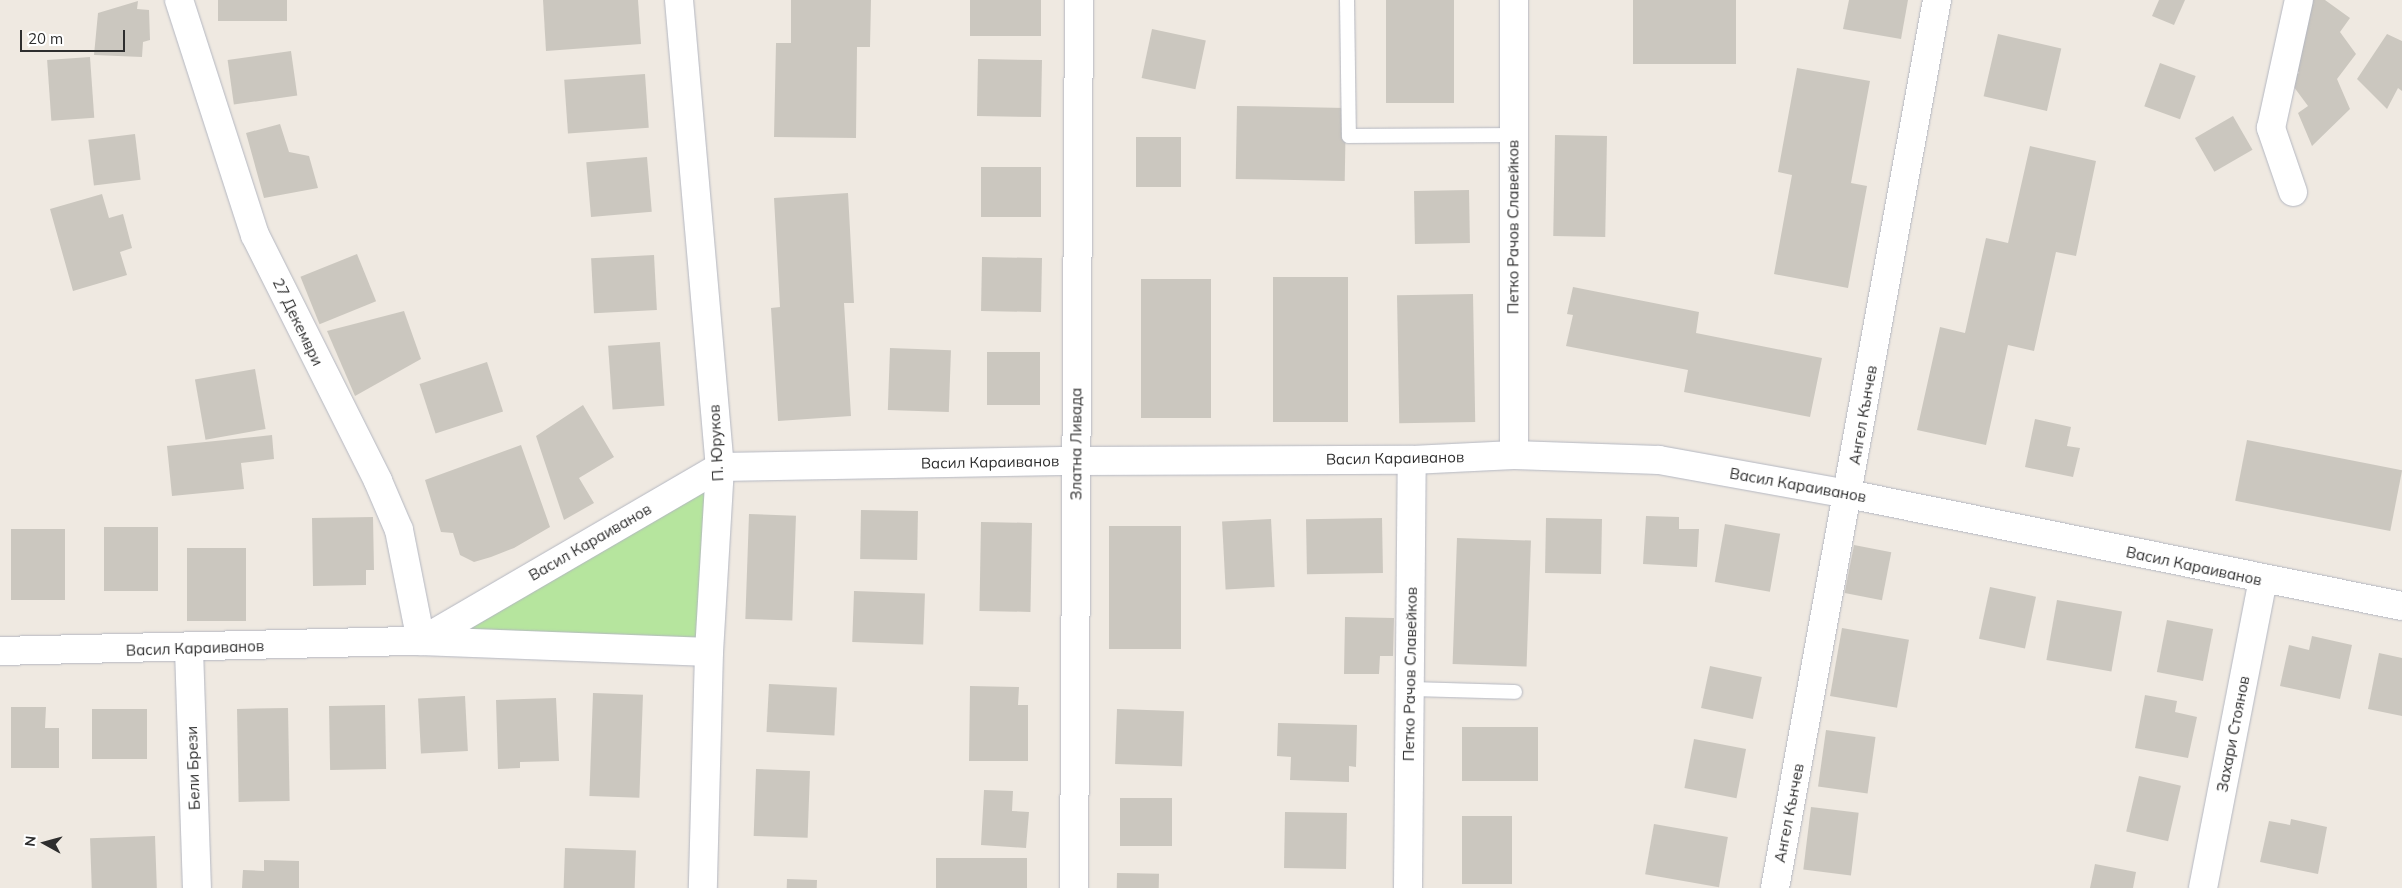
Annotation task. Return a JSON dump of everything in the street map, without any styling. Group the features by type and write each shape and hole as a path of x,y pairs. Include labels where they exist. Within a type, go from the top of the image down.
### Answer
{"street":[{"name":"27 Декември","path":"179,0 255,235 378,481 399,530 421,641"},
{"name":"П. Юруков","path":"679,0 720,467 709,652 703,888"},
{"name":"Златна Ливада","path":"1074,888 1079,0"},
{"name":"Петко Рачов Славейков","path":"1514,0 1514,455"},
{"name":"Ангел Кънчев","path":"1775,888 1937,0"},
{"path":"2293,192 2271,128 2299,0"},
{"name":"Васил Караиванов","path":"421,641 720,467 1076,461 1412,460 1514,455 1659,460 1848,494 2263,580 2402,606"},
{"name":"Петко Рачов Славейков","path":"1408,888 1412,460"},
{"name":"Захари Стоянов","path":"2203,888 2263,580"},
{"name":"Васил Караиванов","path":"0,651 189,649 421,641 709,652"},
{"name":"Бели Брези","path":"189,649 197,888"}],"lane":[{"path":"1347,0 1350,136 1513,135"},
{"path":"1410,689 1515,692"}],"green space":[{"path":"720,467 709,652 421,641"}],"building":[{"path":"218,0 287,0 287,21 218,21"},
{"path":"543,0 638,0 641,44 546,51"},
{"path":"791,0 871,0 870,47 857,47 856,138 774,137 776,43 791,43"},
{"path":"970,0 1041,0 1041,36 970,36"},
{"path":"1386,0 1454,0 1454,103 1386,103"},
{"path":"1633,0 1736,0 1736,64 1633,64"},
{"path":"1849,0 1908,0 1901,39 1843,29"},
{"path":"2159,0 2185,0 2174,25 2152,16"},
{"path":"2313,0 2325,0 2350,18 2340,32 2356,54 2337,79 2350,109 2312,146 2298,113 2308,106 2288,79 2299,73 2291,60"},
{"path":"138,1 137,9 149,10 150,40 143,42 142,57 94,55 98,13"},
{"path":"1152,29 1206,40 1195,89 1142,78"},
{"path":"1998,34 2061,49 2047,111 1984,96"},
{"path":"2387,34 2402,41 2402,91 2398,88 2387,109 2357,79"},
{"path":"291,51 297,96 234,104 228,60"},
{"path":"90,57 94,118 51,121 47,60"},
{"path":"978,59 1042,60 1041,117 977,116"},
{"path":"2160,63 2196,76 2180,119 2144,106"},
{"path":"1797,68 1870,81 1851,183 1867,186 1848,288 1774,274 1792,175 1778,172"},
{"path":"645,74 649,128 568,134 564,80"},
{"path":"1237,106 1346,108 1345,181 1236,179"},
{"path":"2233,116 2252,150 2214,172 2195,138"},
{"path":"280,124 289,152 309,156 318,188 264,198 246,133"},
{"path":"135,134 141,180 94,185 88,140"},
{"path":"1555,135 1607,136 1605,237 1553,236"},
{"path":"1136,137 1181,137 1181,187 1136,187"},
{"path":"2030,146 2096,161 2076,256 2056,252 2034,351 2008,345 1986,445 1917,430 1940,327 1965,333 1986,238 2008,243"},
{"path":"647,157 652,212 591,217 586,162"},
{"path":"981,167 1041,167 1041,217 981,217"},
{"path":"1469,190 1470,243 1415,244 1414,191"},
{"path":"848,193 854,303 844,303 851,416 778,421 771,308 780,307 774,198"},
{"path":"102,194 109,218 123,214 132,248 120,252 127,275 73,291 50,209"},
{"path":"357,254 376,301 320,324 300,277"},
{"path":"654,255 657,310 594,313 591,258"},
{"path":"982,257 1042,258 1041,312 981,311"},
{"path":"1273,277 1348,277 1348,422 1273,422"},
{"path":"1141,279 1211,279 1211,418 1141,418"},
{"path":"1573,287 1699,312 1696,333 1822,358 1810,417 1684,392 1688,370 1566,346 1573,315 1567,314"},
{"path":"1473,294 1475,422 1399,423 1397,295"},
{"path":"404,311 421,359 355,396 327,331"},
{"path":"660,342 664,406 613,409 608,346"},
{"path":"890,348 951,350 949,412 888,410"},
{"path":"987,352 1040,352 1040,405 987,405"},
{"path":"487,362 503,411 436,433 419,384"},
{"path":"255,369 266,429 206,440 195,380"},
{"path":"583,405 614,457 579,478 594,503 564,520 536,436"},
{"path":"2035,419 2071,427 2067,446 2080,448 2073,477 2025,467"},
{"path":"272,435 274,459 241,463 244,489 172,496 167,446"},
{"path":"2247,440 2402,470 2390,531 2235,501"},
{"path":"521,445 550,527 514,548 474,562 460,555 453,533 441,532 425,480"},
{"path":"861,510 918,511 917,560 860,559"},
{"path":"749,514 796,516 792,621 745,619"},
{"path":"1646,516 1679,517 1679,529 1699,529 1697,567 1643,564"},
{"path":"373,517 374,570 366,570 366,585 313,586 312,518"},
{"path":"1382,518 1383,573 1307,574 1306,519"},
{"path":"1546,518 1602,519 1601,574 1545,573"},
{"path":"1271,519 1275,587 1226,589 1222,522"},
{"path":"981,522 1032,523 1030,612 979,611"},
{"path":"1725,524 1780,534 1770,592 1715,582"},
{"path":"1109,526 1181,526 1181,649 1109,649"},
{"path":"104,527 158,527 158,591 104,591"},
{"path":"11,529 65,529 65,600 11,600"},
{"path":"1457,538 1531,541 1527,667 1453,664"},
{"path":"1854,545 1891,552 1882,600 1845,593"},
{"path":"187,548 246,548 246,621 187,621"},
{"path":"1990,587 2036,597 2025,649 1979,639"},
{"path":"854,591 925,593 923,644 852,642"},
{"path":"2057,600 2122,611 2111,672 2046,660"},
{"path":"1345,617 1394,618 1393,656 1380,656 1379,674 1344,674"},
{"path":"2167,620 2213,629 2203,681 2157,672"},
{"path":"1842,628 1909,640 1897,708 1830,696"},
{"path":"2312,636 2352,645 2340,699 2280,686 2289,645 2309,650"},
{"path":"2379,653 2402,658 2402,716 2368,709"},
{"path":"1710,666 1762,677 1753,719 1701,708"},
{"path":"769,684 837,688 834,735 766,732"},
{"path":"970,686 1019,687 1018,705 1028,705 1028,761 969,761"},
{"path":"593,693 643,695 639,798 589,796"},
{"path":"2145,695 2177,701 2175,712 2197,717 2188,758 2135,748"},
{"path":"465,696 468,751 421,753 418,698"},
{"path":"556,698 559,761 520,762 520,768 498,769 496,700"},
{"path":"385,705 386,769 330,770 329,706"},
{"path":"11,707 46,707 45,728 59,728 59,768 11,768"},
{"path":"288,708 290,801 239,802 237,709"},
{"path":"92,709 147,709 147,759 92,759"},
{"path":"1117,709 1184,711 1182,766 1115,764"},
{"path":"1278,723 1357,725 1356,767 1349,766 1349,782 1290,780 1291,757 1277,756"},
{"path":"1462,727 1538,727 1538,781 1462,781"},
{"path":"1826,730 1876,737 1868,793 1818,786"},
{"path":"1694,739 1746,749 1736,798 1684,788"},
{"path":"756,769 810,771 808,838 754,836"},
{"path":"2139,776 2181,786 2168,841 2126,832"},
{"path":"984,790 1013,791 1012,811 1029,812 1026,848 981,845"},
{"path":"1120,798 1172,798 1172,846 1120,846"},
{"path":"1811,807 1859,813 1851,875 1803,870"},
{"path":"1285,812 1347,813 1346,869 1284,868"},
{"path":"1462,816 1512,816 1512,884 1462,884"},
{"path":"2291,819 2327,827 2318,874 2260,862 2269,821 2290,825"},
{"path":"1654,824 1728,837 1719,887 1645,874"},
{"path":"155,836 157,888 92,888 90,838"},
{"path":"565,848 636,850 635,888 564,888"},
{"path":"936,858 1027,858 1027,888 936,888"},
{"path":"264,860 299,861 299,888 242,888 243,870 264,871"},
{"path":"2095,864 2136,872 2133,888 2090,888"},
{"path":"1117,873 1159,874 1159,888 1117,888"},
{"path":"787,879 817,880 817,888 787,888"}]}
